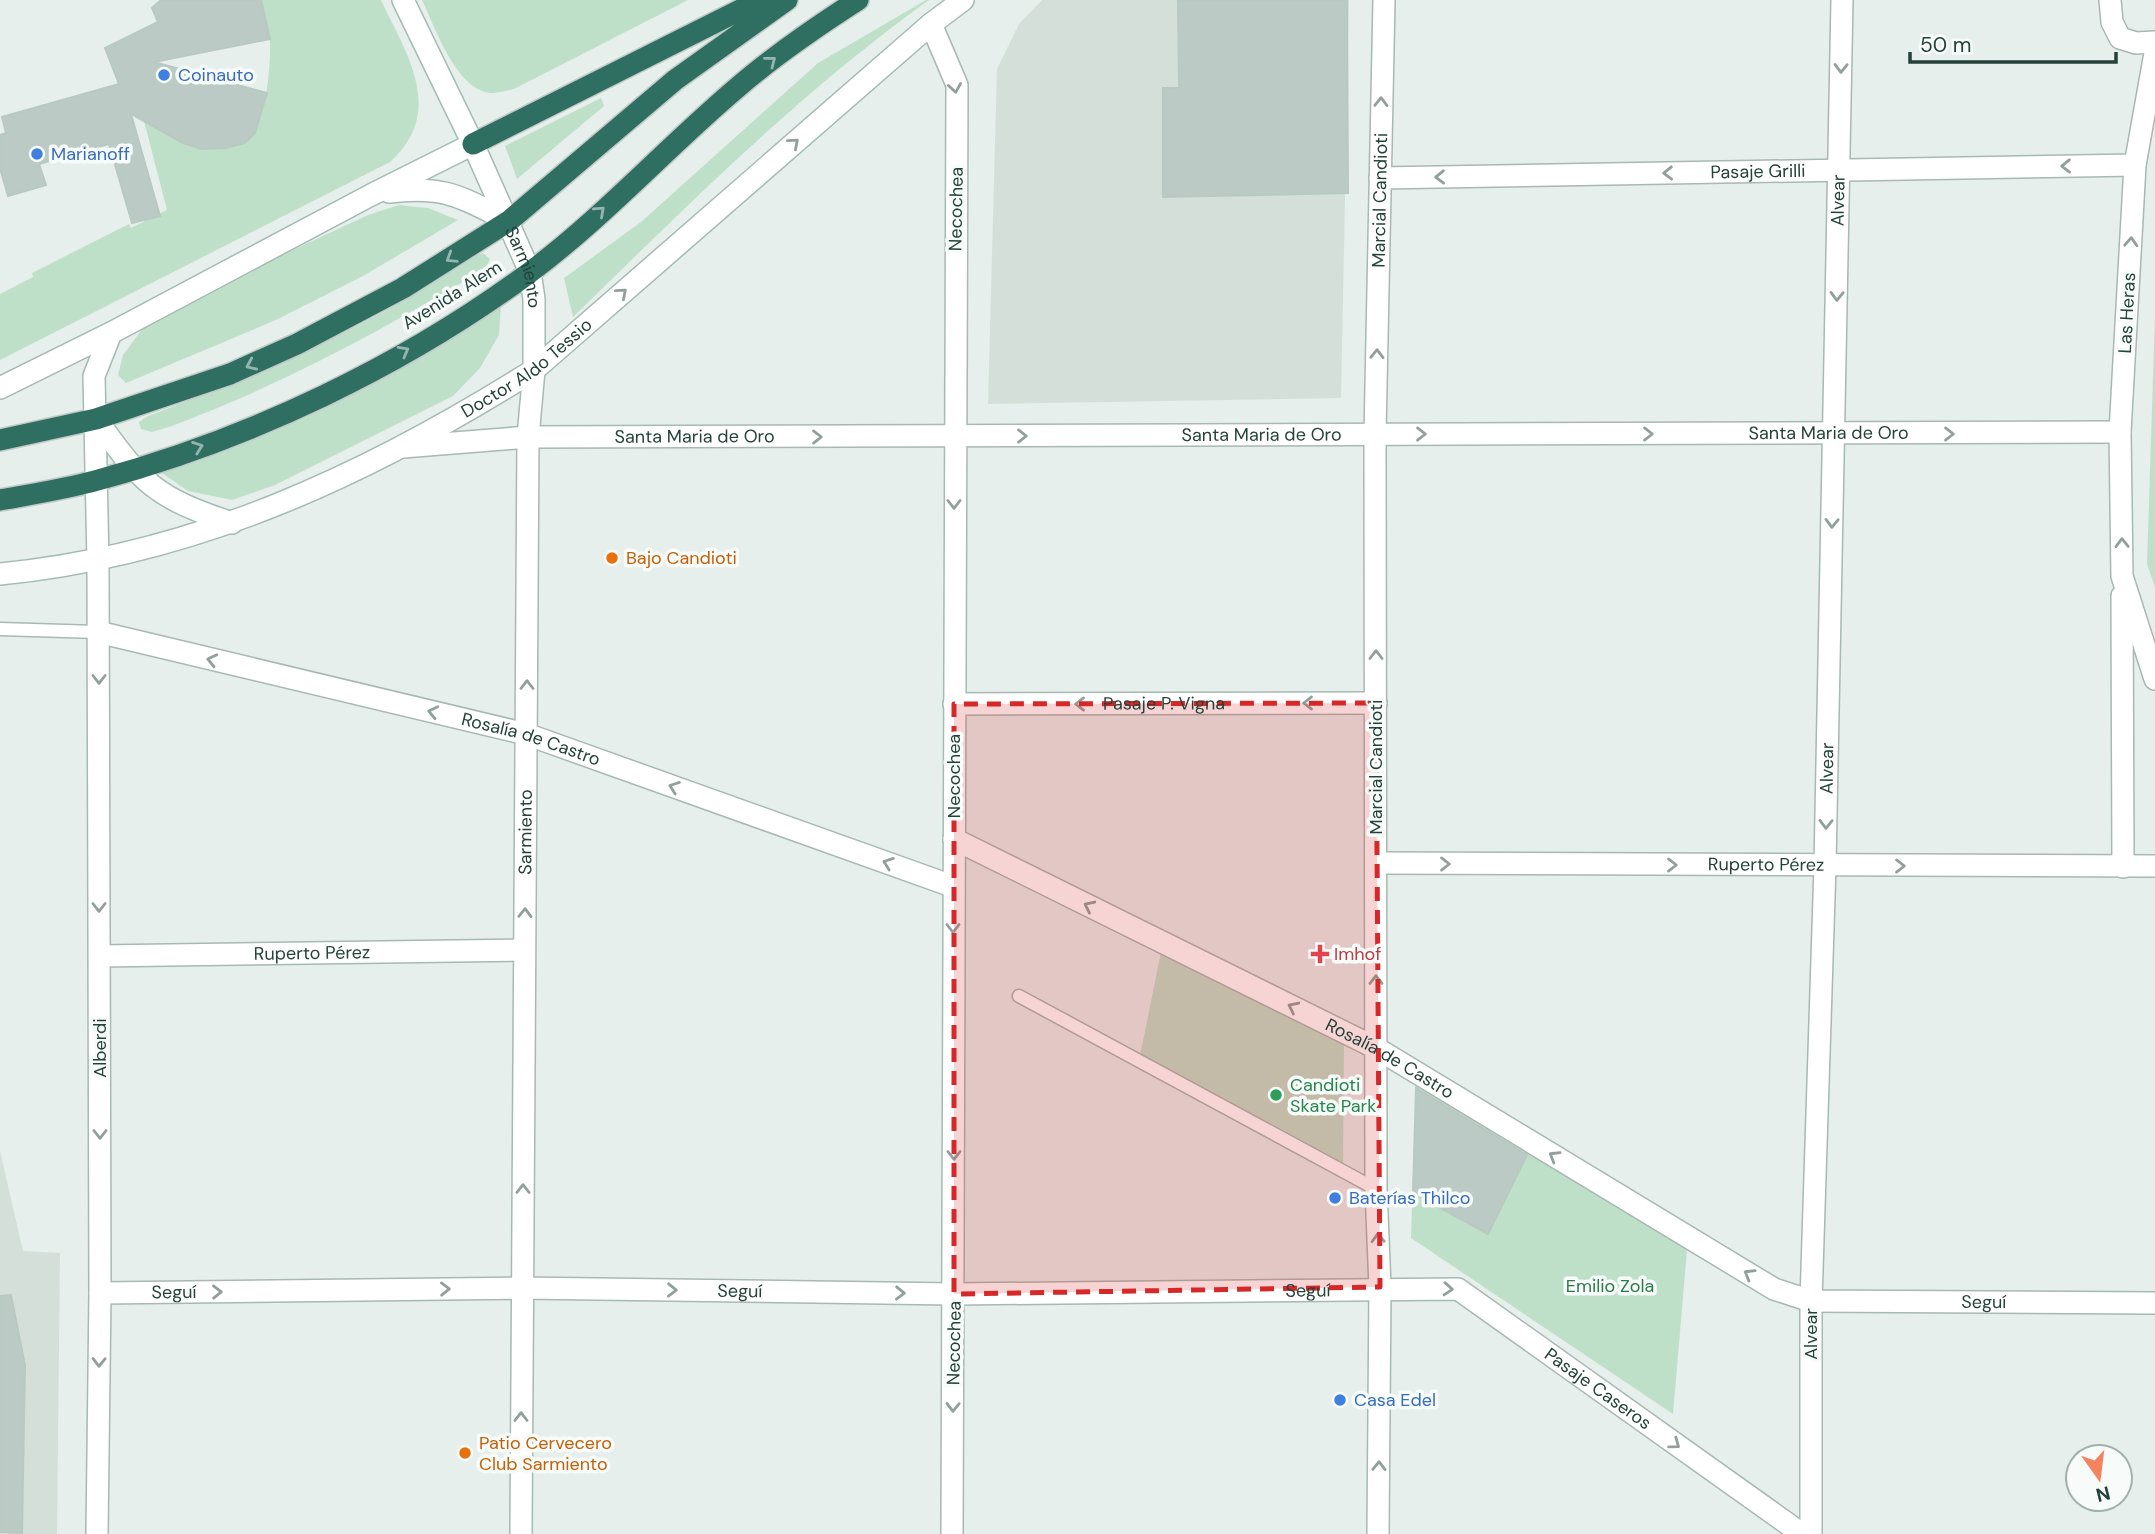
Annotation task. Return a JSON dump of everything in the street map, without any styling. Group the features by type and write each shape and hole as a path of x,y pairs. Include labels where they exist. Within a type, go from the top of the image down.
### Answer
{"highway":[{"path":"473,144 760,0"},
{"name":"Avenida Alem","path":"0,440 96,419 230,374 297,344 403,288 509,221 675,80 787,0"},
{"name":"Avenida Alem","path":"0,500 94,481 208,444 351,381 484,304 530,272 739,86 807,33 858,0"}],"street":[{"name":"Sarmiento","path":"403,0 509,221 530,272 534,299 534,370 528,437 521,1534"},
{"name":"Doctor Aldo Tessio","path":"0,574 98,562 232,523 343,478 403,447 534,370 931,24 963,0"},
{"name":"Marcial Candioti","path":"1378,1534 1380,1287 1376,1189 1375,434 1384,0"},
{"name":"Alvear","path":"1811,1534 1811,1301 1825,866 1842,0"},
{"path":"2110,0 2112,22 2120,38 2136,43 2155,42"},
{"name":"Necochea","path":"931,24 957,85 953,436 952,1534"},
{"name":"Las Heras","path":"2123,867 2120,432 2135,165 2155,53"},
{"path":"0,388 473,144"},
{"name":"Pasaje Grilli","path":"1380,178 2135,165"},
{"path":"371,195 424,188 444,191 509,221"},
{"name":"Alberdi","path":"97,1534 100,956 94,376 111,333"},
{"path":"96,419 149,486 172,500 232,523"},
{"name":"Santa Maria de Oro","path":"403,447 528,437 1834,435 2120,432"},
{"name":"Las Heras","path":"2122,576 2155,679"},
{"name":"Rosalía de Castro","path":"98,632 526,734 952,886"},
{"name":"Pasaje P. Vigna","path":"954,704 1376,703"},
{"name":"Rosalía de Castro","path":"954,839 1376,1048 1774,1289 1811,1301"},
{"name":"Ruperto Pérez","path":"1376,863 2155,866"},
{"name":"Ruperto Pérez","path":"100,956 524,950"},
{"name":"Seguí","path":"100,1293 522,1288 954,1294 1380,1287"},
{"name":"Pasaje Caseros","path":"1380,1287 1458,1289 1802,1534"},
{"name":"Seguí","path":"1811,1301 2155,1303"}],"lane":[{"path":"0,629 98,632"},
{"path":"1019,996 1376,1189"}],"highlighted area":[{"path":"1376,703 1380,1287 954,1294 954,704"}],"shaded area":[{"path":"1042,0 1349,0 1341,398 988,404 997,69 1019,24"},
{"path":"0,1151 23,1251 60,1253 57,1534 0,1534"}],"green space":[{"path":"261,0 381,0 410,62 416,82 419,103 416,123 407,143 390,162 0,360 0,294 33,277 32,273 129,224 131,228 167,210 136,90 169,132 190,145 218,149 244,143 251,136 266,97 269,66 269,37"},
{"path":"422,0 688,0 514,89 492,93 479,90 458,70"},
{"path":"929,0 834,73 789,112 573,317 564,278 641,222 818,63"},
{"path":"601,98 604,106 517,179 505,146"},
{"path":"399,205 428,208 458,220 363,276 276,320 126,383 118,375 123,355 143,328 209,289 368,215"},
{"path":"483,253 490,259 486,268 333,354 213,410 152,432 141,429 139,422 148,416 329,340 399,303 458,264"},
{"path":"501,305 499,335 480,368 453,396 275,485 232,500 188,491 159,471"},
{"path":"2155,315 2155,587 2147,564"},
{"name":"Candioti Skate Park","path":"1161,952 1344,1042 1343,1169 1140,1056"},
{"name":"Emilio Zola","path":"1416,1082 1687,1250 1673,1414 1411,1238"}],"building":[{"path":"161,0 261,0 270,39 154,62 267,93 255,133 245,143 226,148 202,149 183,143 131,114 160,216 132,223 109,144 39,164 46,185 8,196 0,168 0,135 6,133 2,117 119,84 105,48 158,22 152,8"},
{"path":"1178,0 1347,0 1348,193 1163,197 1163,88 1179,88"},
{"path":"1416,1088 1527,1155 1488,1234 1413,1193"},
{"path":"11,1295 25,1365 22,1533 0,1532 0,1296"}],"place":[{"name":"Coinauto","path":"164,75"},
{"name":"Marianoff","path":"37,154"},
{"name":"Bajo Candioti","path":"612,558"},
{"name":"Imhof","path":"1320,954"},
{"name":"Candioti Skate Park","path":"1276,1095"},
{"name":"Baterías Thilco","path":"1335,1198"},
{"name":"Casa Edel","path":"1340,1400"},
{"name":"Patio Cervecero Club Sarmiento","path":"465,1453"}]}
